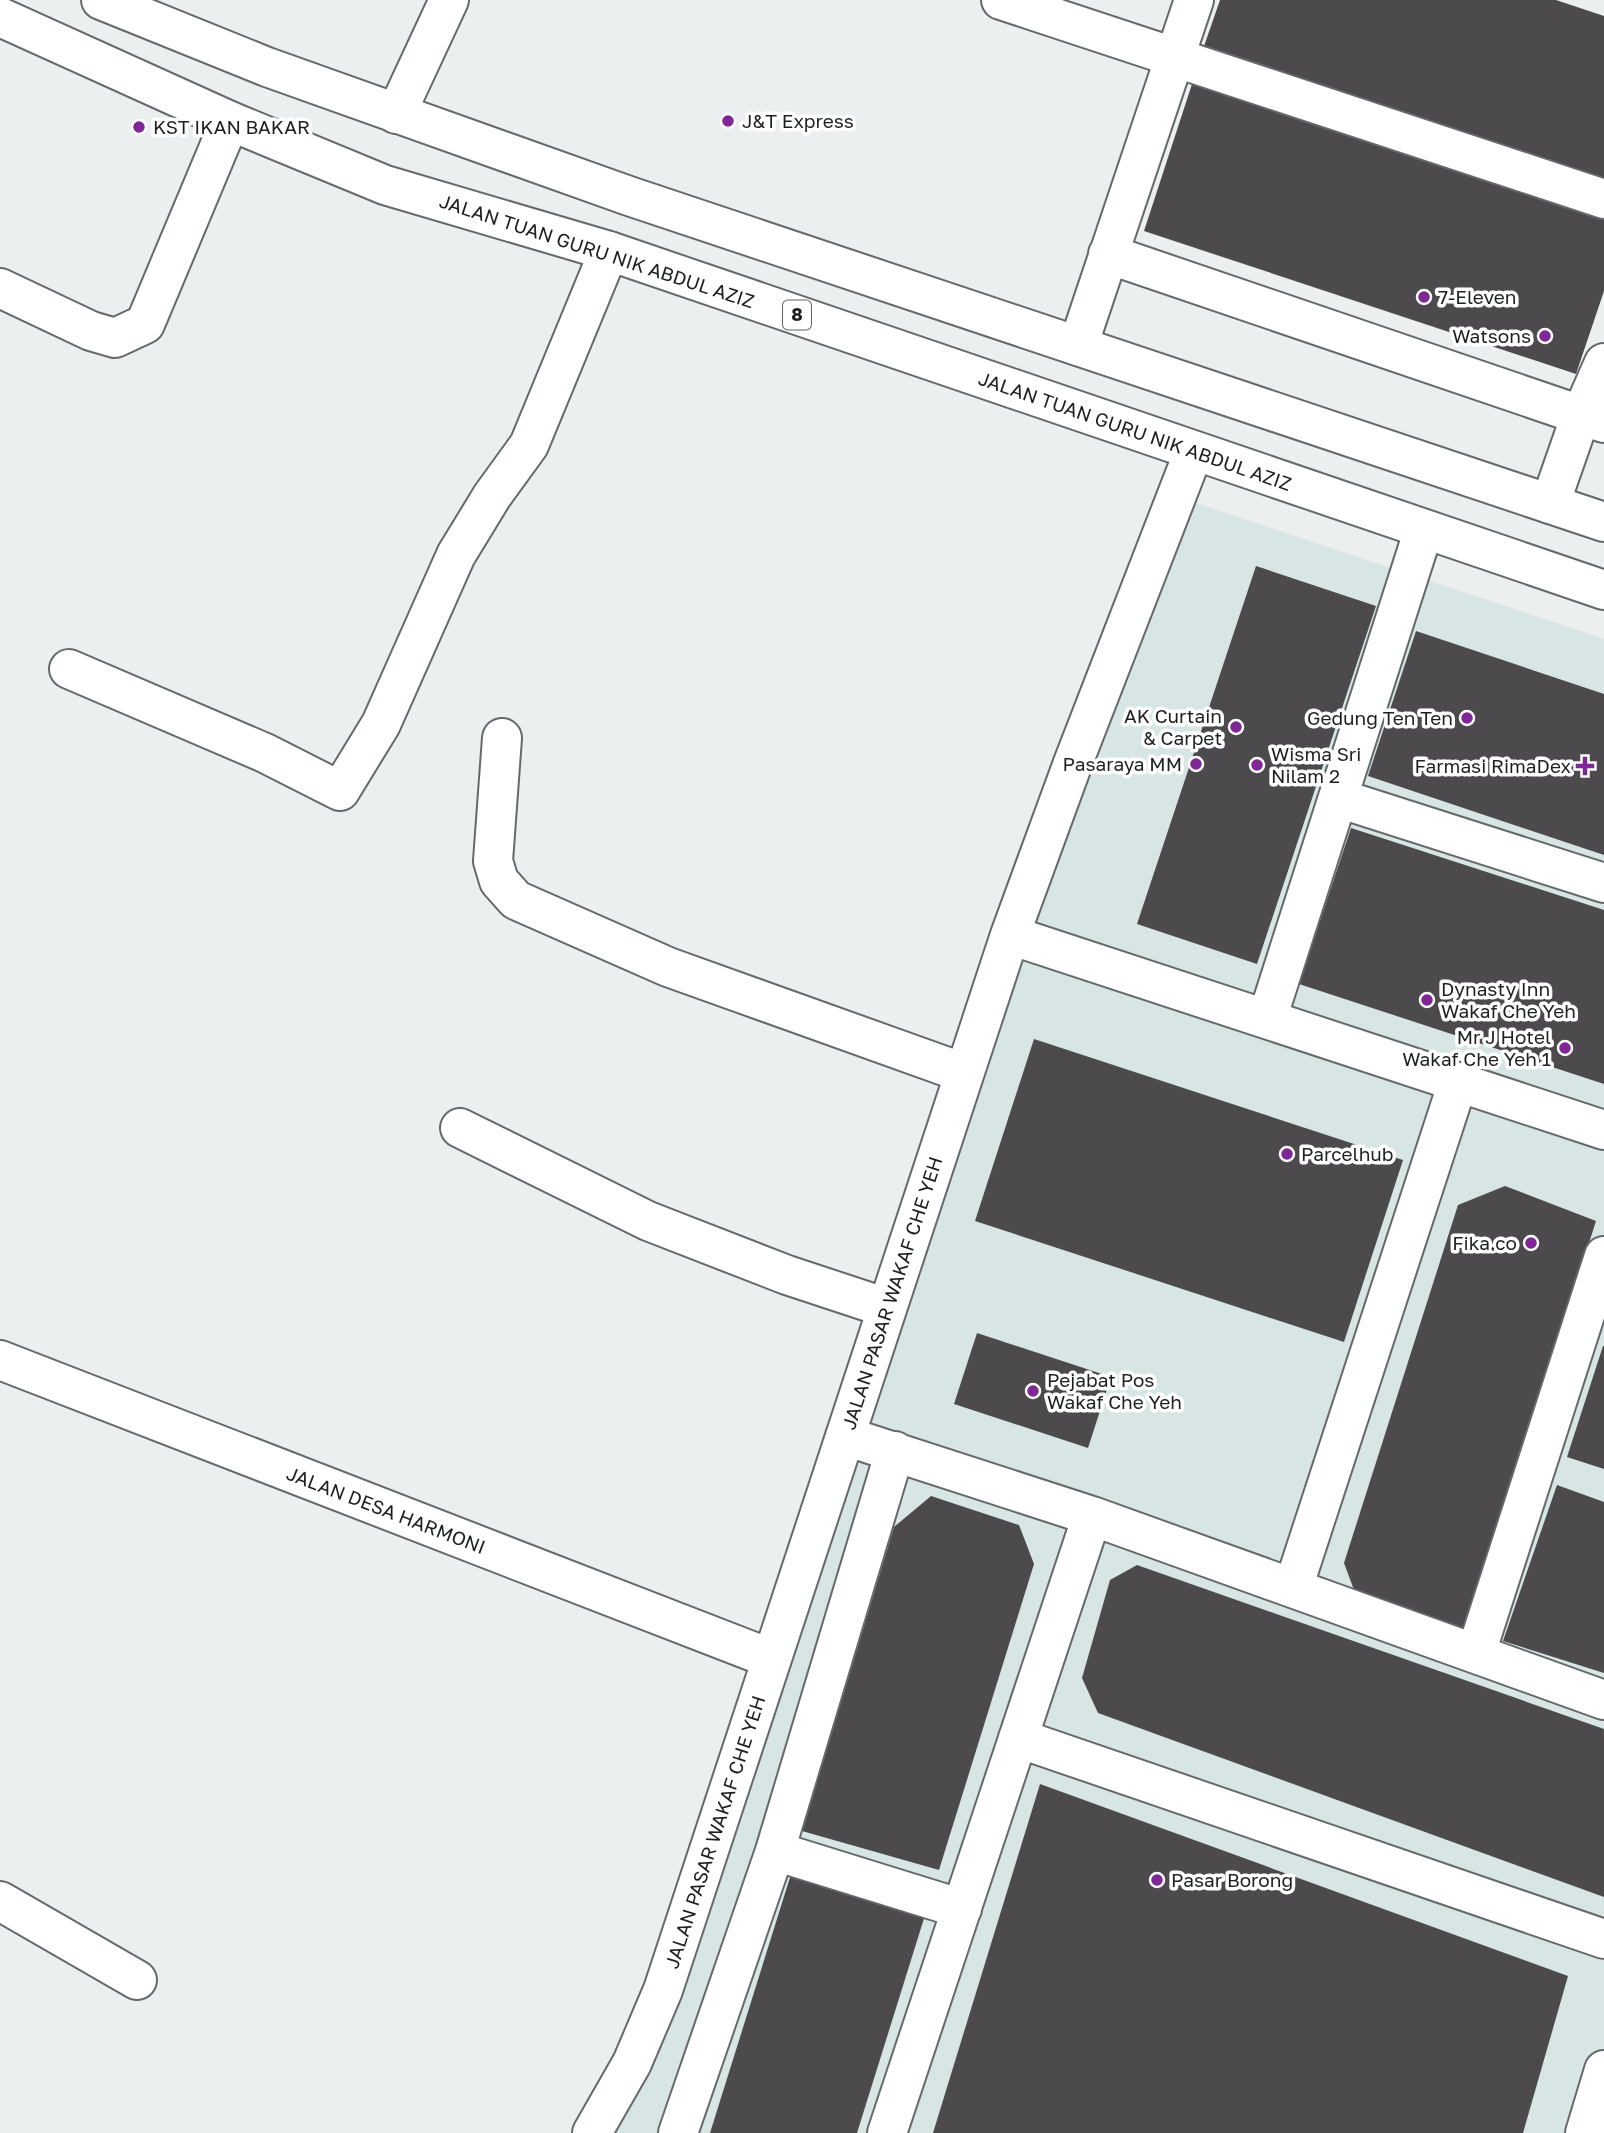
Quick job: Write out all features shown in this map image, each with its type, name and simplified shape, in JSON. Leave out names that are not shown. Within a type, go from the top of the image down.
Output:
[{"type":"street","points":[[101,0],[267,67],[629,196],[1604,522]]},
{"type":"street","points":[[396,114],[449,0]]},
{"type":"street","points":[[1001,0],[1604,199]]},
{"type":"street","points":[[1078,345],[1194,0]]},
{"type":"street","name":"JALAN TUAN GURU NIK ABDUL AZIZ","points":[[0,17],[230,121],[385,185],[609,251],[1604,590]]},
{"type":"street","points":[[0,288],[91,331],[115,338],[145,324],[230,121]]},
{"type":"street","points":[[69,669],[265,753],[340,791],[381,724],[456,555],[492,496],[529,445],[609,251]]},
{"type":"street","points":[[1108,254],[1592,419]]},
{"type":"street","points":[[1550,504],[1592,419],[1604,363]]},
{"type":"street","name":"JALAN PASAR WAKAF CHE YEH","points":[[592,2133],[632,2063],[663,1990],[1010,934],[1194,451]]},
{"type":"street","points":[[1267,1019],[1424,529]]},
{"type":"street","points":[[502,738],[493,861],[499,881],[516,900],[668,967],[964,1073]]},
{"type":"street","points":[[1338,798],[1604,883]]},
{"type":"street","points":[[1010,934],[1604,1130]]},
{"type":"street","points":[[1293,1588],[1458,1082]]},
{"type":"street","points":[[460,1128],[648,1221],[787,1275],[887,1308]]},
{"type":"street","points":[[1476,1653],[1604,1256]]},
{"type":"street","name":"JALAN DESA HARMONI","points":[[0,1360],[772,1659]]},
{"type":"street","points":[[845,1436],[1092,1516],[1604,1700]]},
{"type":"street","points":[[678,2133],[775,1851],[895,1451]]},
{"type":"street","points":[[887,2133],[1092,1516]]},
{"type":"street","points":[[1018,1738],[1604,1939]]},
{"type":"street","points":[[775,1851],[962,1909]]},
{"type":"street","points":[[0,1901],[137,1980]]},
{"type":"street","points":[[1585,2133],[1604,2070]]},
{"type":"shaded area","points":[[1174,496],[1604,639],[1604,2133],[592,2133],[632,2063]]},
{"type":"building","points":[[1220,0],[1556,0],[1604,16],[1604,182],[1203,49]]},
{"type":"building","points":[[1193,81],[1604,218],[1604,291],[1576,374],[1144,231]]},
{"type":"building","name":"Wisma Sri Nilam 2","points":[[1256,566],[1376,606],[1257,964],[1137,924]]},
{"type":"building","points":[[1416,631],[1604,694],[1604,855],[1368,776]]},
{"type":"building","points":[[1351,828],[1604,910],[1604,1084],[1299,984]]},
{"type":"building","points":[[1034,1039],[1403,1160],[1344,1342],[975,1221]]},
{"type":"building","points":[[1505,1186],[1596,1221],[1464,1634],[1357,1598],[1344,1563],[1458,1205]]},
{"type":"building","name":"Pejabat Pos Wakaf Che Yeh","points":[[977,1333],[1111,1377],[1088,1448],[954,1404]]},
{"type":"building","points":[[1604,1346],[1604,1469],[1567,1457]]},
{"type":"building","points":[[1557,1485],[1604,1502],[1604,1673],[1503,1641]]},
{"type":"building","points":[[931,1496],[1019,1525],[1034,1564],[939,1870],[802,1831],[894,1527]]},
{"type":"building","points":[[1137,1565],[1604,1729],[1604,1897],[1098,1713],[1082,1678],[1110,1580]]},
{"type":"building","name":"Pasar Borong","points":[[1040,1784],[1568,1976],[1523,2133],[933,2133]]},
{"type":"building","points":[[792,1871],[926,1912],[857,2133],[710,2133]]},
{"type":"place","name":"J&T Express","points":[[728,121]]},
{"type":"place","name":"KST IKAN BAKAR","points":[[139,127]]},
{"type":"place","name":"7-Eleven","points":[[1424,297]]},
{"type":"place","name":"Watsons","points":[[1545,336]]},
{"type":"place","name":"Gedung Ten Ten","points":[[1467,718]]},
{"type":"place","name":"AK Curtain & Carpet","points":[[1236,727]]},
{"type":"place","name":"Pasaraya MM","points":[[1196,764]]},
{"type":"place","name":"Wisma Sri Nilam 2","points":[[1257,765]]},
{"type":"place","name":"Farmasi RimaDex","points":[[1585,766]]},
{"type":"place","name":"Dynasty Inn Wakaf Che Yeh","points":[[1427,1000]]},
{"type":"place","name":"Mr J Hotel Wakaf Che Yeh 1","points":[[1565,1048]]},
{"type":"place","name":"Parcelhub","points":[[1287,1154]]},
{"type":"place","name":"Fika.co","points":[[1531,1243]]},
{"type":"place","name":"Pejabat Pos Wakaf Che Yeh","points":[[1033,1391]]},
{"type":"place","name":"Pasar Borong","points":[[1157,1880]]}]
